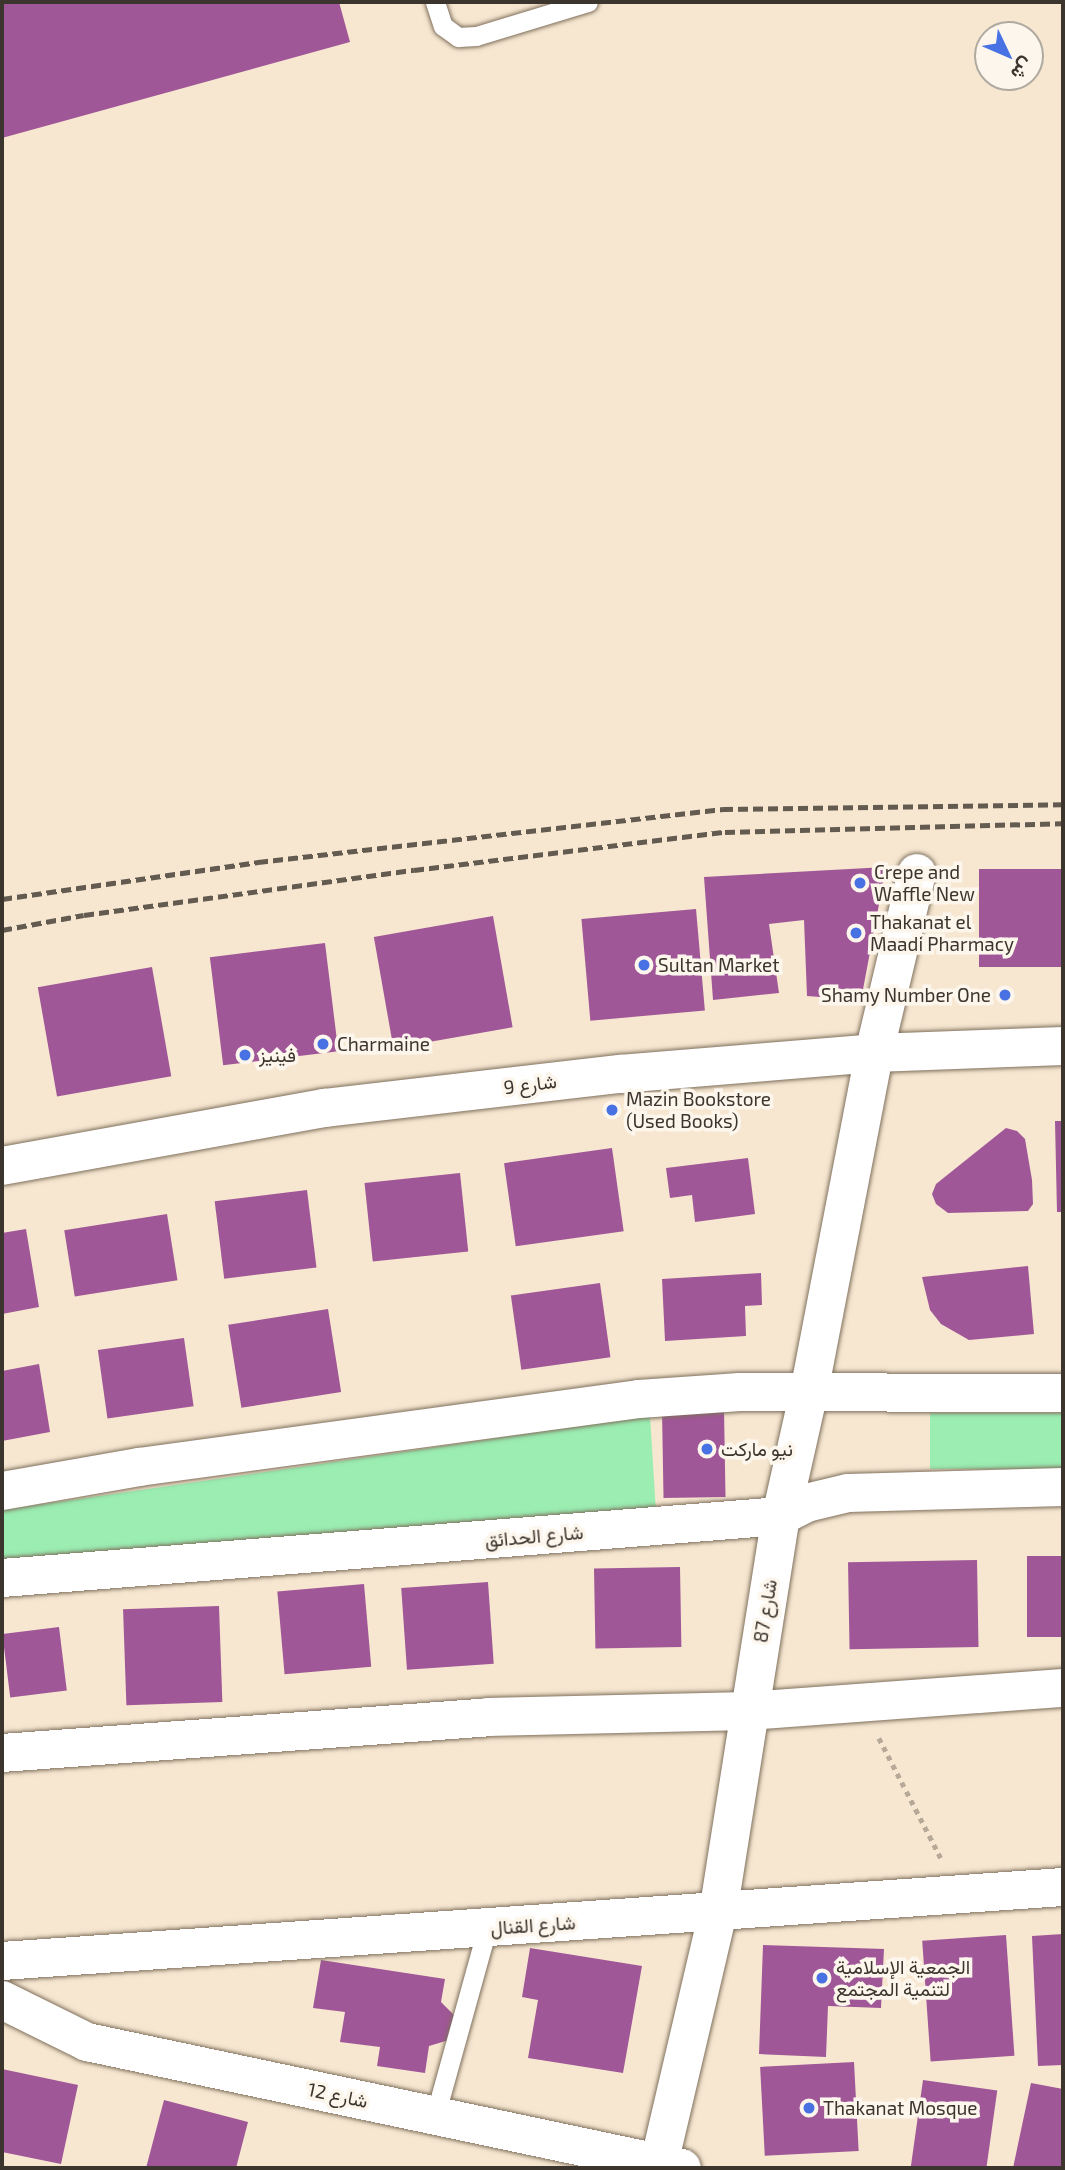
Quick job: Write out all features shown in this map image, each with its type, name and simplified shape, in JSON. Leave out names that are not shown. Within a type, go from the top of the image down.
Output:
[{"type":"street","name":"شارع 87","points":[[666,2166],[718,1913],[781,1516],[809,1392],[874,1053],[917,873]]},
{"type":"street","name":"شارع 9","points":[[2,1166],[325,1108],[620,1074],[874,1053],[1063,1046]]},
{"type":"street","points":[[2,1491],[139,1467],[639,1399],[740,1392],[1063,1393]]},
{"type":"street","name":"شارع الحدائق","points":[[2,1578],[781,1516],[806,1503],[848,1493],[1063,1487]]},
{"type":"street","points":[[2,1753],[487,1717],[748,1711],[860,1700],[1063,1688]]},
{"type":"street","name":"شارع القنال","points":[[2,1961],[1063,1887]]},
{"type":"street","name":"شارع 12","points":[[2,2000],[88,2042],[666,2166]]},
{"type":"lane","points":[[435,2],[443,26],[458,37],[476,36],[588,2]]},
{"type":"lane","points":[[435,2116],[488,1928]]},
{"type":"path","points":[[860,1700],[960,1893]]},
{"type":"green space","points":[[930,1413],[1063,1413],[1063,1469],[930,1469]]},
{"type":"green space","points":[[650,1416],[656,1512],[2,1561],[2,1510]]},
{"type":"building","points":[[2,2],[339,2],[350,42],[2,138]]},
{"type":"building","points":[[886,867],[861,1000],[807,996],[804,920],[769,924],[779,993],[713,1000],[704,877]]},
{"type":"building","points":[[979,869],[1063,869],[1063,967],[979,967]]},
{"type":"building","name":"Sultan Market","points":[[696,909],[705,1011],[590,1021],[581,919]]},
{"type":"building","points":[[493,916],[513,1027],[393,1048],[374,937]]},
{"type":"building","points":[[325,943],[338,1051],[223,1065],[210,957]]},
{"type":"building","points":[[152,967],[171,1076],[57,1096],[38,987]]},
{"type":"building","points":[[1055,1121],[1063,1121],[1063,1212],[1057,1212]]},
{"type":"building","points":[[1006,1128],[1017,1131],[1025,1139],[1033,1204],[1028,1211],[948,1213],[936,1204],[932,1194],[936,1184]]},
{"type":"building","points":[[612,1148],[624,1231],[516,1246],[504,1163]]},
{"type":"building","points":[[748,1158],[755,1214],[695,1222],[692,1195],[670,1198],[666,1168]]},
{"type":"building","points":[[460,1173],[468,1252],[373,1262],[365,1183]]},
{"type":"building","points":[[307,1190],[317,1267],[224,1279],[215,1201]]},
{"type":"building","points":[[167,1214],[177,1280],[75,1296],[64,1230]]},
{"type":"building","points":[[26,1229],[39,1307],[2,1314],[2,1233]]},
{"type":"building","points":[[1028,1266],[1034,1334],[969,1340],[941,1324],[930,1310],[922,1277]]},
{"type":"building","points":[[761,1273],[762,1305],[745,1306],[746,1336],[665,1341],[662,1279]]},
{"type":"building","points":[[600,1283],[610,1357],[521,1370],[511,1296]]},
{"type":"building","points":[[328,1309],[341,1392],[241,1408],[228,1325]]},
{"type":"building","points":[[184,1338],[194,1406],[107,1418],[98,1350]]},
{"type":"building","points":[[39,1364],[50,1432],[2,1441],[2,1371]]},
{"type":"building","points":[[724,1410],[726,1497],[664,1498],[662,1411]]},
{"type":"building","points":[[1027,1556],[1063,1556],[1063,1637],[1027,1637]]},
{"type":"building","points":[[977,1560],[979,1647],[850,1649],[848,1562]]},
{"type":"building","points":[[680,1567],[681,1647],[595,1648],[594,1569]]},
{"type":"building","points":[[488,1582],[494,1664],[407,1670],[401,1588]]},
{"type":"building","points":[[364,1584],[371,1667],[285,1674],[277,1592]]},
{"type":"building","points":[[219,1606],[222,1702],[126,1705],[123,1609]]},
{"type":"building","points":[[59,1627],[67,1691],[10,1697],[2,1634]]},
{"type":"building","points":[[1063,1934],[1063,2065],[1038,2066],[1032,1936]]},
{"type":"building","points":[[1006,1935],[1014,2056],[931,2062],[922,1941]]},
{"type":"building","name":"الجمعية الإسلامية لتنمية المجتمع","points":[[763,1945],[884,1949],[881,2008],[828,2006],[826,2057],[759,2054]]},
{"type":"building","points":[[530,1948],[642,1966],[623,2073],[528,2058],[538,2000],[522,1997]]},
{"type":"building","points":[[321,1960],[445,1979],[441,2002],[456,2017],[449,2040],[429,2046],[425,2073],[377,2066],[380,2047],[340,2042],[345,2012],[313,2008]]},
{"type":"building","name":"Thakanat Mosque","points":[[854,2062],[859,2151],[765,2156],[760,2067]]},
{"type":"building","points":[[2,2069],[78,2085],[61,2164],[2,2152]]},
{"type":"building","points":[[923,2080],[997,2090],[986,2168],[911,2168]]},
{"type":"building","points":[[1031,2083],[1063,2089],[1063,2168],[1013,2168]]},
{"type":"building","points":[[164,2100],[248,2122],[236,2168],[146,2168]]},
{"type":"railway","points":[[2,899],[258,862],[723,809],[1063,804]]},
{"type":"railway","points":[[2,930],[84,915],[414,870],[725,832],[1063,823]]},
{"type":"place","name":"Crepe and Waffle New","points":[[860,883]]},
{"type":"place","name":"Thakanat el Maadi Pharmacy","points":[[856,933]]},
{"type":"place","name":"Sultan Market","points":[[644,965]]},
{"type":"place","name":"Shamy Number One","points":[[1005,995]]},
{"type":"place","name":"Charmaine","points":[[323,1044]]},
{"type":"place","name":"فينيز","points":[[245,1055]]},
{"type":"place","name":"Mazin Bookstore (Used Books)","points":[[612,1110]]},
{"type":"place","name":"نيو ماركت","points":[[707,1449]]},
{"type":"place","name":"الجمعية الإسلامية لتنمية المجتمع","points":[[822,1978]]},
{"type":"place","name":"Thakanat Mosque","points":[[809,2108]]}]
